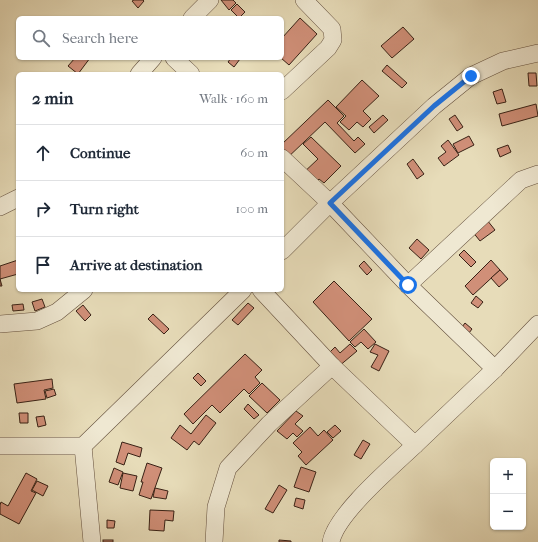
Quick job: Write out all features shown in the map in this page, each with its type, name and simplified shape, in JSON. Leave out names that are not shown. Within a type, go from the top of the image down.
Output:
[{"type":"street","points":[[194,16],[210,0]]},
{"type":"street","points":[[284,89],[328,48],[332,40],[332,29],[304,0]]},
{"type":"street","points":[[284,249],[330,203],[434,106],[471,76],[503,61],[538,53]]},
{"type":"street","points":[[141,72],[151,60]]},
{"type":"street","points":[[176,60],[189,72]]},
{"type":"street","points":[[284,160],[330,203],[408,285],[495,369]]},
{"type":"street","points":[[408,285],[521,180],[538,174]]},
{"type":"street","points":[[0,207],[16,199]]},
{"type":"street","points":[[0,324],[37,321],[57,312],[82,292]]},
{"type":"street","points":[[0,446],[83,446],[241,292]]},
{"type":"street","points":[[263,292],[332,366],[415,445]]},
{"type":"street","points":[[331,542],[332,534],[355,503],[495,369],[538,324]]},
{"type":"street","points":[[214,542],[216,507],[228,468],[269,424],[332,366]]},
{"type":"street","points":[[83,446],[92,542]]},
{"type":"building","points":[[221,0],[233,0],[236,3],[229,10]]},
{"type":"building","points":[[132,1],[144,1],[138,8]]},
{"type":"building","points":[[237,4],[245,12],[241,16],[237,16],[231,10]]},
{"type":"building","points":[[300,18],[317,34],[289,65],[283,60],[284,36]]},
{"type":"building","points":[[403,27],[414,39],[392,58],[381,46]]},
{"type":"building","points":[[73,60],[88,60],[80,72],[76,72],[68,66]]},
{"type":"building","points":[[230,60],[239,60],[234,67],[228,62]]},
{"type":"building","points":[[387,65],[407,83],[402,88],[382,71]]},
{"type":"building","points":[[528,73],[536,73],[537,86],[529,86]]},
{"type":"building","points":[[362,80],[379,96],[363,111],[371,119],[363,127],[357,122],[349,130],[340,122],[346,116],[336,107]]},
{"type":"building","points":[[502,89],[506,102],[497,104],[493,92]]},
{"type":"building","points":[[328,100],[344,116],[337,123],[354,141],[358,137],[365,144],[355,153],[325,122],[284,161],[284,142]]},
{"type":"building","points":[[536,104],[538,116],[502,126],[499,114]]},
{"type":"building","points":[[383,115],[388,120],[374,133],[369,127]]},
{"type":"building","points":[[455,115],[463,127],[457,131],[449,119]]},
{"type":"building","points":[[469,136],[474,145],[458,153],[453,144]]},
{"type":"building","points":[[311,137],[341,166],[324,183],[319,179],[312,186],[301,175],[318,159],[303,144]]},
{"type":"building","points":[[448,140],[459,155],[444,166],[438,158],[446,152],[441,146]]},
{"type":"building","points":[[508,145],[511,152],[500,157],[497,149]]},
{"type":"building","points":[[413,159],[424,174],[417,179],[407,164]]},
{"type":"building","points":[[487,220],[495,230],[480,241],[472,231]]},
{"type":"building","points":[[417,239],[429,250],[421,259],[409,248]]},
{"type":"building","points":[[464,250],[476,262],[471,267],[459,255]]},
{"type":"building","points":[[491,260],[500,270],[473,295],[465,286]]},
{"type":"building","points":[[16,261],[16,275],[0,279],[0,266]]},
{"type":"building","points":[[364,261],[372,270],[367,275],[359,266]]},
{"type":"building","points":[[500,270],[508,279],[499,287],[491,278]]},
{"type":"building","points":[[334,281],[372,319],[349,341],[313,302]]},
{"type":"building","points":[[476,296],[483,302],[478,308],[471,303]]},
{"type":"building","points":[[42,299],[45,307],[35,311],[32,302]]},
{"type":"building","points":[[248,303],[254,308],[238,325],[232,320]]},
{"type":"building","points":[[23,304],[24,310],[13,311],[12,305]]},
{"type":"building","points":[[83,305],[91,315],[85,321],[76,311]]},
{"type":"building","points":[[153,314],[169,329],[164,334],[148,319]]},
{"type":"building","points":[[465,323],[472,329],[466,337],[459,331]]},
{"type":"building","points":[[364,329],[376,342],[368,349],[361,342],[355,347],[350,342]]},
{"type":"building","points":[[350,344],[357,351],[338,367],[327,355],[335,347],[340,353]]},
{"type":"building","points":[[375,344],[389,351],[379,371],[371,367],[378,355],[370,352]]},
{"type":"building","points":[[245,354],[262,370],[255,377],[260,383],[249,394],[244,389],[220,413],[212,405],[193,424],[184,414]]},
{"type":"building","points":[[198,373],[206,381],[201,386],[193,378]]},
{"type":"building","points":[[52,379],[53,388],[44,390],[46,399],[17,403],[14,384]]},
{"type":"building","points":[[262,383],[280,400],[267,413],[249,396]]},
{"type":"building","points":[[54,389],[56,395],[47,398],[45,391]]},
{"type":"building","points":[[248,404],[259,415],[254,419],[244,409]]},
{"type":"building","points":[[296,411],[303,416],[295,424],[303,431],[297,437],[293,433],[287,439],[277,431]]},
{"type":"building","points":[[19,413],[28,413],[28,423],[20,423]]},
{"type":"building","points":[[206,415],[216,423],[199,445],[194,441],[187,450],[171,438],[180,425],[191,434]]},
{"type":"building","points":[[44,416],[46,425],[38,427],[36,417]]},
{"type":"building","points":[[335,425],[341,431],[333,438],[327,432]]},
{"type":"building","points":[[310,427],[318,436],[324,430],[333,440],[306,465],[298,456],[302,452],[293,443]]},
{"type":"building","points":[[363,440],[370,444],[361,459],[354,455]]},
{"type":"building","points":[[122,442],[142,448],[140,457],[128,453],[124,465],[116,462]]},
{"type":"building","points":[[147,463],[162,468],[151,499],[139,495],[143,482],[141,482]]},
{"type":"building","points":[[301,467],[316,472],[309,492],[294,487]]},
{"type":"building","points":[[114,468],[123,472],[118,485],[109,482]]},
{"type":"building","points":[[26,473],[37,479],[31,491],[36,493],[19,524],[0,514],[0,505],[1,502],[8,506]]},
{"type":"building","points":[[123,473],[137,476],[133,491],[120,488]]},
{"type":"building","points":[[37,481],[48,486],[43,496],[32,490]]},
{"type":"building","points":[[279,485],[287,490],[273,513],[265,509]]},
{"type":"building","points":[[155,488],[168,491],[166,499],[153,497]]},
{"type":"building","points":[[296,498],[305,500],[303,509],[294,506]]},
{"type":"building","points":[[150,510],[174,511],[173,521],[165,520],[164,531],[149,530]]},
{"type":"building","points":[[107,520],[115,521],[114,528],[107,528]]},
{"type":"building","points":[[103,540],[113,540],[113,542],[103,542]]},
{"type":"building","points":[[279,540],[291,541],[291,542],[279,542]]},
{"type":"route","points":[[408,285],[330,203],[434,106],[471,76]]}]
